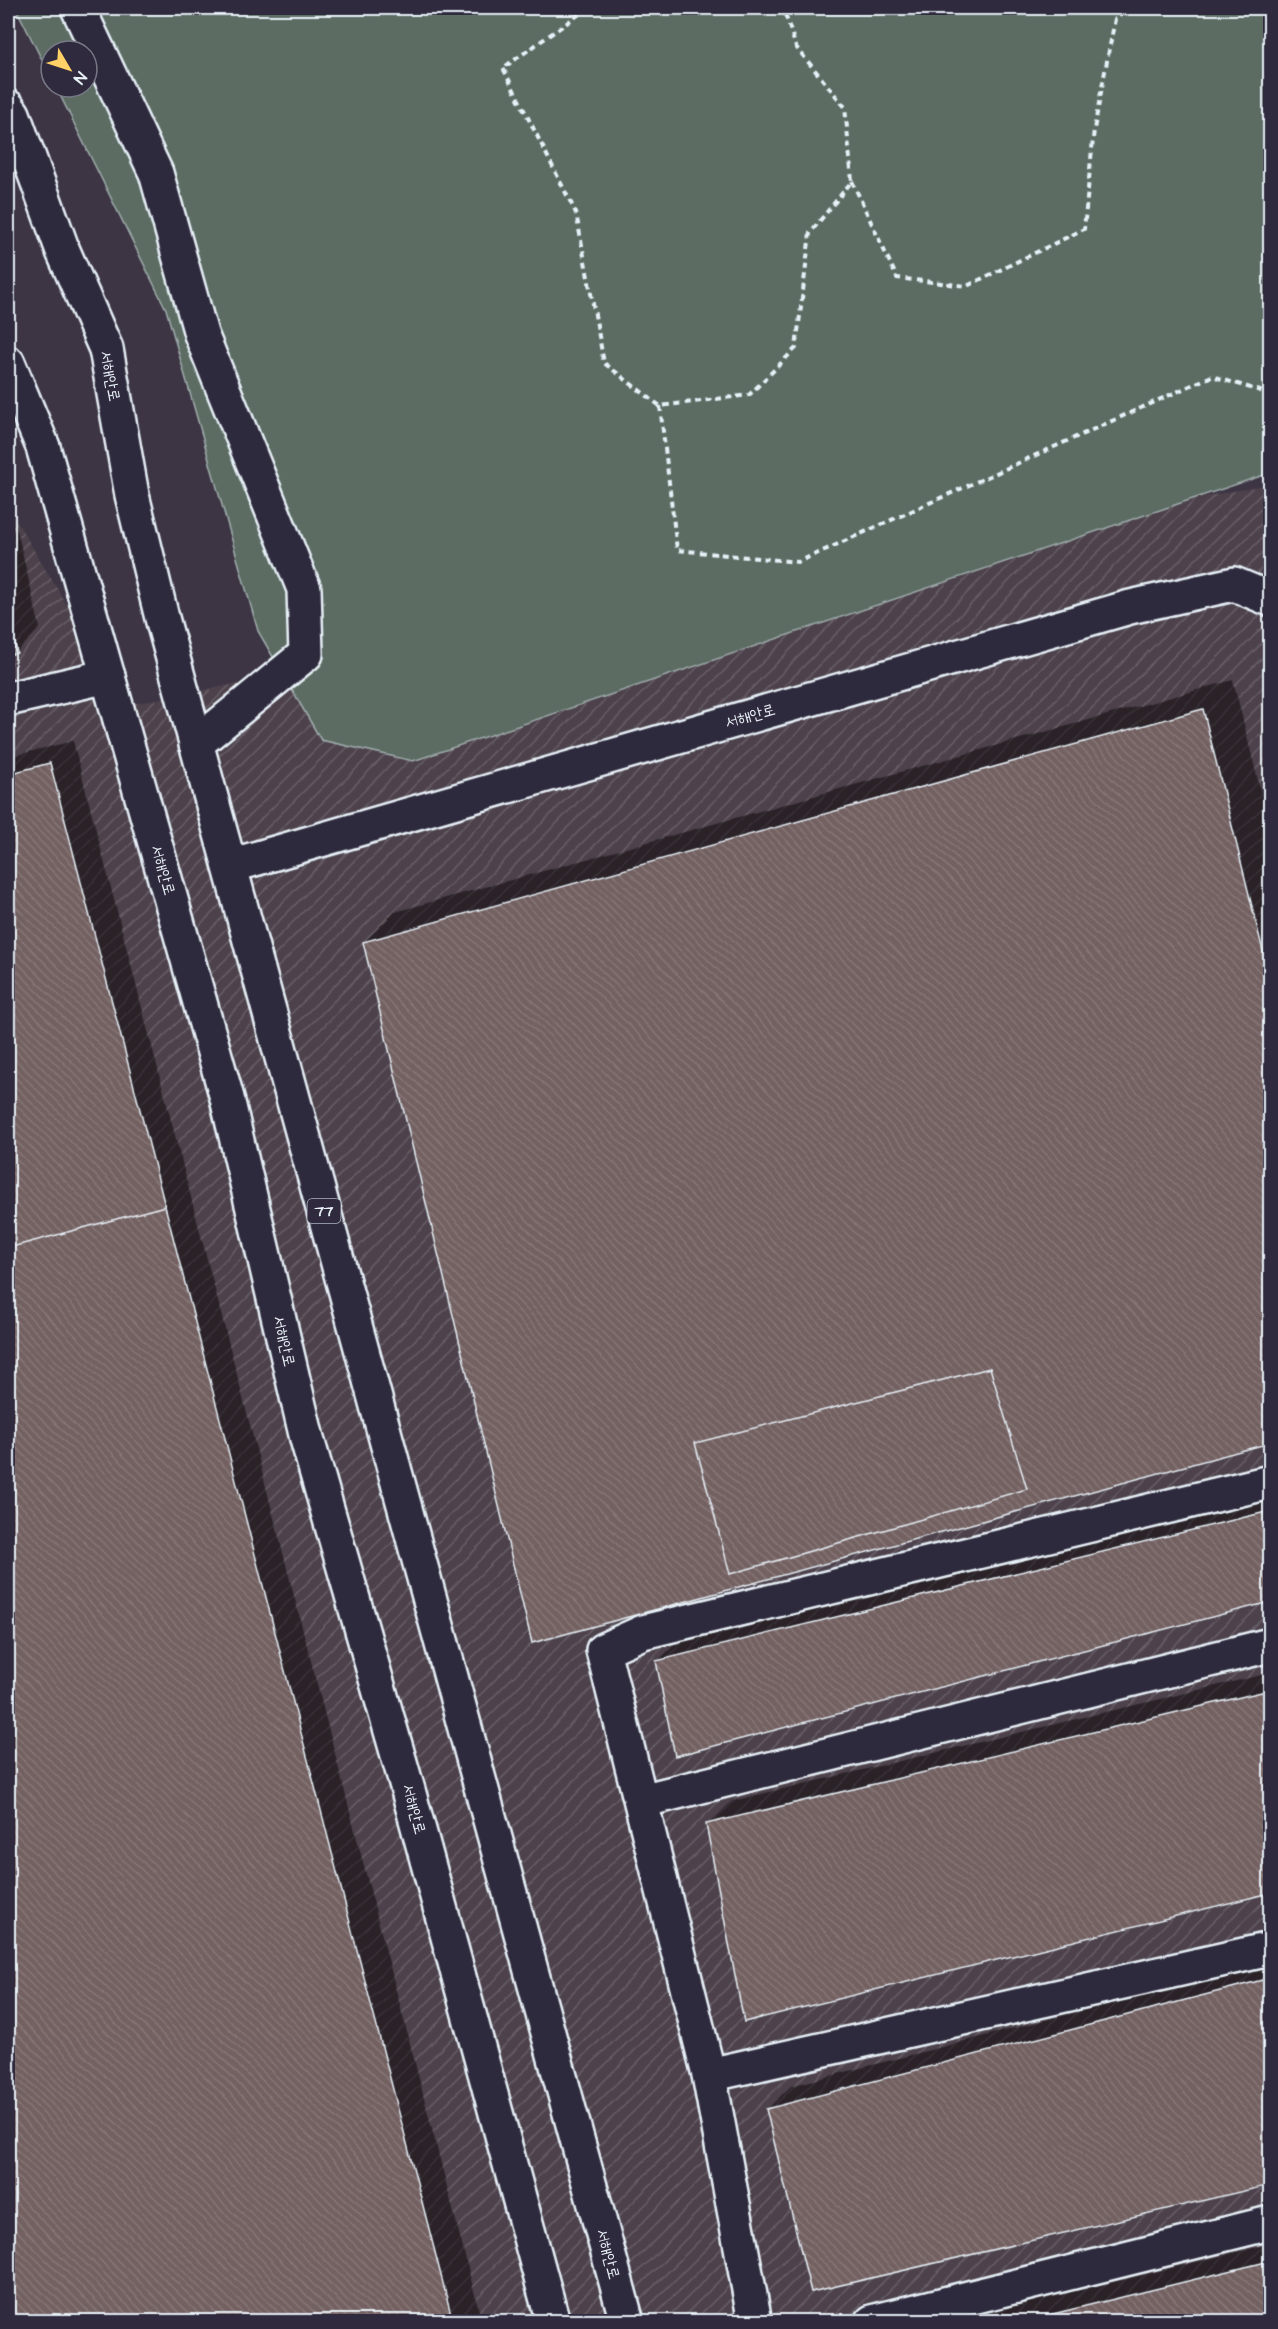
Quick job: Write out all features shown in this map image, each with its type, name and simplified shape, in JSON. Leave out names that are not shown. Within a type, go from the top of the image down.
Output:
[{"type":"main road","points":[[78,8],[156,173],[201,334],[304,588],[306,654],[196,744]]},
{"type":"main road","name":"서해안로","points":[[8,106],[63,251],[106,349],[132,495],[196,744],[627,2322]]},
{"type":"main road","name":"서해안로","points":[[8,363],[43,447],[227,1098],[307,1439],[408,1790],[553,2322]]},
{"type":"main road","name":"서해안로","points":[[230,866],[1130,607],[1234,584],[1270,599]]},
{"type":"main road","points":[[8,699],[108,676]]},
{"type":"main road","points":[[755,2322],[709,2075],[603,1650],[643,1632],[1270,1482]]},
{"type":"main road","points":[[641,1801],[1270,1645]]},
{"type":"main road","points":[[709,2075],[1270,1949]]},
{"type":"main road","points":[[872,2322],[1270,2223]]},
{"type":"path","points":[[588,8],[503,68],[576,213],[604,363],[660,406],[749,395],[796,348],[810,233],[852,181]]},
{"type":"path","points":[[783,8],[796,47],[845,107],[852,181],[897,278],[967,286],[1084,229],[1094,129],[1115,19],[1130,8]]},
{"type":"path","points":[[660,406],[677,550],[798,562],[1212,376],[1270,394]]},
{"type":"shaded area","points":[[1270,484],[1270,2321],[8,2321],[8,507],[127,705]]},
{"type":"green space","points":[[16,8],[1270,8],[1270,473],[413,761],[321,740],[258,631],[166,309],[62,99],[99,99],[99,39],[39,39],[39,54]]},
{"type":"building","points":[[8,611],[17,653],[8,655]]},
{"type":"building","points":[[1203,709],[1270,979],[1270,1443],[532,1643],[363,942]]},
{"type":"building","points":[[50,763],[165,1206],[8,1248],[8,774]]},
{"type":"building","points":[[165,1206],[453,2322],[8,2322],[8,1248]]},
{"type":"building","points":[[990,1368],[1027,1489],[730,1574],[695,1443]]},
{"type":"building","points":[[1270,1511],[1270,1602],[675,1756],[656,1661]]},
{"type":"building","points":[[1270,1690],[1270,1893],[744,2022],[706,1824]]},
{"type":"building","points":[[1270,1978],[1270,2185],[811,2292],[766,2109]]},
{"type":"building","points":[[1270,2261],[1270,2322],[1020,2322]]}]
